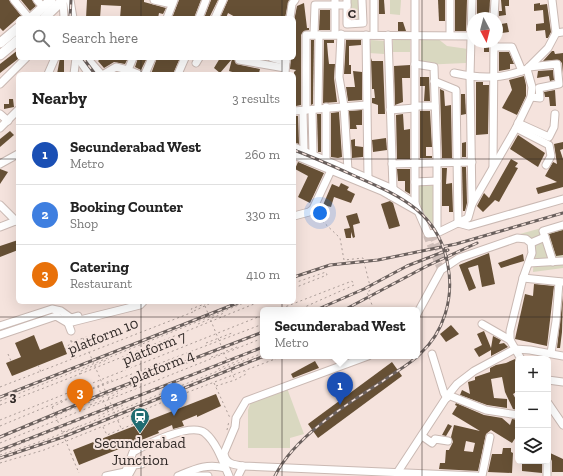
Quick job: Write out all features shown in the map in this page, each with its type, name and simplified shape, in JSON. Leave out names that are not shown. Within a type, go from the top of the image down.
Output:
[{"type":"main road","points":[[33,16],[44,8],[51,0]]},
{"type":"main road","points":[[46,16],[63,0]]},
{"type":"main road","points":[[0,43],[16,30]]},
{"type":"main road","points":[[0,55],[16,42]]},
{"type":"street","points":[[14,0],[28,16]]},
{"type":"street","points":[[37,0],[44,8]]},
{"type":"street","points":[[63,0],[64,16]]},
{"type":"street","points":[[70,0],[73,16]]},
{"type":"street","points":[[154,0],[173,2],[168,16]]},
{"type":"street","points":[[200,16],[206,0]]},
{"type":"street","points":[[217,16],[223,0]]},
{"type":"street","points":[[290,16],[292,4],[295,0]]},
{"type":"street","points":[[415,0],[415,204],[428,234],[437,233],[468,218],[472,204],[517,125],[531,97],[532,87],[526,69],[512,47],[503,46]]},
{"type":"street","points":[[450,0],[450,35]]},
{"type":"street","points":[[472,0],[472,12]]},
{"type":"street","points":[[494,12],[495,0]]},
{"type":"street","points":[[552,0],[558,34],[556,47]]},
{"type":"street","points":[[336,3],[339,77],[344,106],[348,173]]},
{"type":"street","points":[[304,151],[310,110],[317,34],[315,5],[347,3],[347,24],[362,23],[362,3],[374,3],[370,35],[366,105],[368,178]]},
{"type":"street","points":[[526,69],[548,48],[558,34]]},
{"type":"street","points":[[313,154],[306,35],[467,36]]},
{"type":"street","points":[[388,35],[392,193]]},
{"type":"street","points":[[471,48],[470,76],[472,204]]},
{"type":"street","points":[[493,168],[495,48]]},
{"type":"street","points":[[0,84],[24,60]]},
{"type":"street","points":[[49,72],[53,60]]},
{"type":"street","points":[[74,72],[77,60]]},
{"type":"street","points":[[78,60],[88,72]]},
{"type":"street","points":[[89,60],[99,72]]},
{"type":"street","points":[[128,70],[131,60]]},
{"type":"street","points":[[146,72],[151,60]]},
{"type":"street","points":[[179,72],[184,60]]},
{"type":"street","points":[[239,60],[264,66],[286,66]]},
{"type":"street","points":[[276,60],[286,66]]},
{"type":"street","points":[[415,64],[433,65],[437,162],[437,233]]},
{"type":"street","points":[[454,73],[470,76],[510,76],[526,69],[557,64],[559,84],[539,88],[540,98],[531,97]]},
{"type":"street","points":[[264,66],[264,72]]},
{"type":"street","points":[[107,72],[116,67],[133,72]]},
{"type":"street","points":[[434,81],[456,90],[458,223]]},
{"type":"street","points":[[296,111],[326,107],[366,105]]},
{"type":"street","points":[[390,110],[435,106]]},
{"type":"street","points":[[326,107],[326,160]]},
{"type":"street","points":[[0,128],[8,122],[16,112]]},
{"type":"street","points":[[0,114],[8,122]]},
{"type":"street","points":[[517,125],[549,137],[554,127],[555,114]]},
{"type":"street","points":[[517,125],[549,145],[550,156],[546,165]]},
{"type":"street","points":[[296,148],[326,160],[332,166]]},
{"type":"street","points":[[0,164],[16,155]]},
{"type":"street","points":[[296,156],[332,166],[415,204]]},
{"type":"street","points":[[392,164],[472,162]]},
{"type":"street","points":[[296,215],[309,212],[313,209],[332,166]]},
{"type":"street","points":[[348,173],[368,178],[419,212]]},
{"type":"street","points":[[415,182],[437,181]]},
{"type":"street","points":[[458,223],[469,226],[563,199]]},
{"type":"street","points":[[0,205],[16,219]]},
{"type":"street","points":[[0,227],[16,220]]},
{"type":"street","points":[[553,262],[542,231],[563,225]]},
{"type":"street","points":[[531,243],[545,237]]},
{"type":"street","points":[[420,308],[441,270],[459,258],[517,238],[526,239],[531,243],[532,253],[523,278],[510,331],[510,340],[519,356]]},
{"type":"street","points":[[529,263],[563,261]]},
{"type":"street","points":[[523,278],[561,282],[550,353]]},
{"type":"street","points":[[0,326],[52,309],[61,310],[71,318],[125,304]]},
{"type":"street","points":[[68,323],[141,304]]},
{"type":"street","points":[[0,335],[56,316],[68,323],[71,331]]},
{"type":"street","points":[[482,324],[510,340]]},
{"type":"street","points":[[388,476],[397,473],[447,396],[457,384],[474,371],[515,349],[563,356]]},
{"type":"street","points":[[432,354],[444,393],[447,396],[486,410],[515,415]]},
{"type":"street","points":[[360,359],[246,402],[236,418],[235,428],[224,453],[227,462],[234,465],[299,472],[397,473],[437,476],[477,476]]},
{"type":"street","points":[[551,380],[563,382]]},
{"type":"street","points":[[551,407],[563,425]]},
{"type":"street","points":[[126,475],[133,452],[190,429],[201,431],[229,476]]},
{"type":"street","points":[[422,436],[431,446],[435,440],[448,441]]},
{"type":"street","points":[[482,476],[490,437]]},
{"type":"street","points":[[106,476],[126,475],[133,466],[142,464]]},
{"type":"street","points":[[546,464],[547,476]]},
{"type":"street","points":[[178,476],[204,466],[214,465],[225,468]]},
{"type":"street","points":[[238,476],[243,466]]},
{"type":"street","points":[[186,476],[208,476]]},
{"type":"path","points":[[309,212],[322,218],[340,238],[344,260],[363,258],[371,290],[367,292],[373,307]]},
{"type":"path","points":[[296,282],[326,272],[327,275],[296,287]]},
{"type":"path","points":[[296,303],[352,281],[354,285],[305,307]]},
{"type":"path","name":"platform 10","points":[[0,387],[193,312],[191,309],[205,304]]},
{"type":"path","points":[[193,312],[209,304]]},
{"type":"path","points":[[80,373],[95,365],[197,321],[241,304]]},
{"type":"path","points":[[0,401],[254,304]]},
{"type":"path","points":[[205,306],[235,380]]},
{"type":"path","points":[[223,311],[224,316]]},
{"type":"path","points":[[198,324],[224,314]]},
{"type":"path","name":"platform 7","points":[[0,420],[260,316]]},
{"type":"path","points":[[197,321],[199,326]]},
{"type":"path","points":[[206,343],[260,325]]},
{"type":"path","points":[[230,329],[233,335]]},
{"type":"path","points":[[71,331],[71,342]]},
{"type":"path","points":[[88,391],[232,333]]},
{"type":"path","points":[[0,438],[260,334]]},
{"type":"path","points":[[65,350],[71,342],[93,335]]},
{"type":"path","points":[[84,338],[120,428]]},
{"type":"path","name":"platform 7","points":[[205,339],[206,343]]},
{"type":"path","name":"platform 4","points":[[0,443],[77,413],[118,394],[260,339]]},
{"type":"path","points":[[210,354],[212,357],[237,347],[236,344]]},
{"type":"path","points":[[0,452],[260,349]]},
{"type":"path","points":[[8,354],[11,361]]},
{"type":"path","points":[[218,370],[260,354]]},
{"type":"path","points":[[242,356],[243,360]]},
{"type":"path","points":[[0,406],[80,373],[109,359]]},
{"type":"path","points":[[0,463],[44,450],[132,414],[275,359]]},
{"type":"path","points":[[98,417],[243,360]]},
{"type":"path","points":[[38,365],[41,372]]},
{"type":"path","points":[[217,366],[218,370]]},
{"type":"path","points":[[215,386],[235,380],[246,374],[245,370]]},
{"type":"path","name":"platform 7","points":[[110,376],[112,381]]},
{"type":"path","points":[[221,379],[223,384]]},
{"type":"path","points":[[0,426],[112,381]]},
{"type":"path","points":[[214,382],[230,419],[227,430]]},
{"type":"path","points":[[86,385],[88,391]]},
{"type":"path","points":[[98,386],[108,412]]},
{"type":"path","points":[[108,398],[118,394],[118,391]]},
{"type":"path","points":[[70,397],[71,399],[52,407],[79,473]]},
{"type":"path","points":[[89,402],[90,405],[103,400]]},
{"type":"path","points":[[0,455],[81,426],[124,404]]},
{"type":"path","points":[[74,408],[77,413]]},
{"type":"path","name":"platform 4","points":[[36,423],[38,428],[77,413]]},
{"type":"path","points":[[103,426],[107,435],[120,428],[136,423],[132,414]]},
{"type":"path","points":[[80,421],[81,426]]},
{"type":"path","points":[[63,432],[77,426],[81,426]]},
{"type":"green space","points":[[348,0],[361,0],[361,22],[348,23]]},
{"type":"green space","points":[[390,0],[401,0],[400,15],[390,14]]},
{"type":"green space","points":[[421,37],[437,38],[447,46],[468,49],[466,63],[421,65]]},
{"type":"green space","points":[[393,39],[410,40],[410,52],[393,52]]},
{"type":"green space","points":[[371,40],[385,41],[384,54],[369,53]]},
{"type":"green space","points":[[436,185],[436,228],[417,205],[417,186]]},
{"type":"green space","points":[[563,222],[563,268],[533,272],[535,241],[520,234]]},
{"type":"green space","points":[[287,388],[304,434],[290,438],[290,448],[248,448],[248,410],[251,402]]},
{"type":"building","points":[[0,0],[9,0],[21,16],[16,16],[16,20],[3,31],[0,28]]},
{"type":"building","points":[[21,0],[32,0],[36,6],[30,11]]},
{"type":"building","points":[[87,0],[144,0],[144,2],[166,8],[163,14],[159,13],[158,16],[120,16],[121,6],[101,5],[100,16],[86,16]]},
{"type":"building","points":[[179,0],[201,0],[195,16],[173,16]]},
{"type":"building","points":[[211,0],[218,0],[210,16],[205,16]]},
{"type":"building","points":[[228,0],[289,0],[285,16],[233,16],[228,13],[227,16],[221,16]]},
{"type":"building","points":[[379,0],[384,0],[385,14],[379,14]]},
{"type":"building","points":[[438,0],[445,0],[445,21],[439,21]]},
{"type":"building","points":[[455,0],[467,0],[466,31],[455,31]]},
{"type":"building","points":[[477,0],[490,0],[489,12],[477,12]]},
{"type":"building","points":[[501,0],[509,0],[509,6],[505,6],[506,15],[503,15],[503,12],[499,12],[502,11]]},
{"type":"building","points":[[304,3],[307,28],[309,28],[309,30],[304,31],[301,35],[301,105],[296,106],[296,72],[294,72],[296,70],[290,69],[291,60],[296,60],[295,16],[297,6]]},
{"type":"building","points":[[540,3],[540,5],[547,4],[551,32],[548,38],[546,38],[545,30],[536,31],[536,24],[544,23],[543,10],[534,11],[534,4]]},
{"type":"building","points":[[320,10],[330,10],[330,30],[319,30]]},
{"type":"building","points":[[398,22],[403,22],[406,31],[398,31]]},
{"type":"building","points":[[507,23],[509,32],[503,33],[503,24]]},
{"type":"building","points":[[311,40],[314,40],[313,104],[311,105]]},
{"type":"building","points":[[324,40],[334,40],[334,43],[327,43],[329,64],[335,64],[334,78],[337,102],[323,103]]},
{"type":"building","points":[[346,40],[361,40],[361,45],[349,46],[349,65],[351,65],[351,74],[344,74]]},
{"type":"building","points":[[484,48],[489,48],[489,52],[484,52]]},
{"type":"building","points":[[552,51],[554,51],[555,54],[563,53],[563,74],[562,63],[559,60],[543,61]]},
{"type":"building","points":[[16,52],[17,60],[0,73],[0,64]]},
{"type":"building","points":[[499,52],[509,52],[514,64],[510,64],[510,69],[499,71]]},
{"type":"building","points":[[371,58],[372,61],[383,61],[385,114],[378,114],[378,105],[372,103],[372,98],[375,98],[374,89],[372,89]]},
{"type":"building","points":[[60,60],[64,60],[64,72],[57,72]]},
{"type":"building","points":[[127,60],[125,64],[114,62],[104,68],[98,61]]},
{"type":"building","points":[[137,60],[146,60],[141,70],[135,67]]},
{"type":"building","points":[[156,60],[179,60],[174,72],[152,72]]},
{"type":"building","points":[[219,60],[231,60],[221,72],[214,68]]},
{"type":"building","points":[[232,60],[235,60],[236,64],[260,69],[259,72],[229,71]]},
{"type":"building","points":[[410,65],[410,78],[402,78],[403,102],[395,105],[394,66]]},
{"type":"building","points":[[553,70],[554,80],[550,81],[549,76],[537,78],[538,71]]},
{"type":"building","points":[[353,71],[362,72],[362,100],[348,101],[346,87],[355,87]]},
{"type":"building","points":[[524,76],[526,96],[517,115],[502,108],[512,90],[509,80]]},
{"type":"building","points":[[420,77],[429,77],[430,101],[424,101],[425,86],[420,86]]},
{"type":"building","points":[[476,82],[483,82],[483,85],[489,85],[488,134],[476,135]]},
{"type":"building","points":[[440,89],[444,91],[445,106],[451,105],[452,158],[442,158]]},
{"type":"building","points":[[555,90],[556,106],[550,106],[549,97],[545,97],[544,92]]},
{"type":"building","points":[[461,94],[465,94],[466,114],[461,115]]},
{"type":"building","points":[[9,99],[13,99],[14,107],[4,109],[4,104],[9,104]]},
{"type":"building","points":[[362,110],[362,125],[356,125],[357,129],[350,129],[349,111]]},
{"type":"building","points":[[420,111],[430,111],[432,147],[426,147],[426,156],[432,156],[432,158],[420,158]]},
{"type":"building","points":[[339,112],[342,157],[338,158],[331,157],[331,113]]},
{"type":"building","points":[[317,114],[321,114],[321,152],[318,152]]},
{"type":"building","points":[[403,114],[404,130],[410,129],[410,159],[397,159],[396,115]]},
{"type":"building","points":[[296,116],[298,116],[299,144],[296,143]]},
{"type":"building","points":[[10,131],[14,135],[0,147],[0,139]]},
{"type":"building","points":[[518,135],[545,153],[538,167],[510,149]]},
{"type":"building","points":[[386,138],[387,150],[373,152],[372,140]]},
{"type":"building","points":[[355,139],[355,146],[363,147],[363,157],[352,158],[351,140]]},
{"type":"building","points":[[466,142],[466,157],[462,157],[462,143]]},
{"type":"building","points":[[563,142],[563,149],[560,150],[563,159],[563,187],[538,194],[536,188],[557,182],[545,176],[553,162],[557,164],[554,144]]},
{"type":"building","points":[[511,159],[518,163],[515,167],[518,168],[499,202],[495,200],[483,212],[477,206],[484,193],[489,198]]},
{"type":"building","points":[[298,162],[324,173],[310,203],[298,197],[308,176],[296,170]]},
{"type":"building","points":[[462,167],[466,167],[467,203],[465,211],[463,211]]},
{"type":"building","points":[[442,168],[447,168],[446,184],[452,183],[453,212],[449,212],[449,206],[442,206]]},
{"type":"building","points":[[0,169],[8,172],[0,184]]},
{"type":"building","points":[[397,169],[410,169],[410,194],[405,191],[405,181],[398,181]]},
{"type":"building","points":[[341,183],[349,187],[347,190],[355,194],[351,203],[334,197],[331,207],[323,205],[332,184],[339,187]]},
{"type":"building","points":[[390,201],[393,203],[400,226],[389,229],[381,204]]},
{"type":"building","points":[[357,213],[360,223],[353,225],[355,237],[353,238],[351,232],[351,238],[346,238],[344,229],[350,228],[346,216]]},
{"type":"building","points":[[563,230],[563,255],[556,256],[549,234]]},
{"type":"building","points":[[16,241],[16,251],[0,257],[0,246]]},
{"type":"building","points":[[489,253],[495,284],[482,287],[478,265],[468,268],[476,288],[469,291],[459,265]]},
{"type":"building","points":[[523,254],[524,261],[501,268],[498,263]]},
{"type":"building","points":[[534,284],[554,286],[547,346],[515,339],[525,294],[533,296]]},
{"type":"building","points":[[563,295],[562,332],[560,348],[557,348]]},
{"type":"building","points":[[451,325],[459,334],[446,342],[440,334]]},
{"type":"building","points":[[484,331],[491,348],[493,336],[501,340],[499,344],[504,343],[508,347],[491,356],[491,350],[479,357],[474,349],[482,345],[477,334]]},
{"type":"building","points":[[34,335],[40,350],[62,341],[67,354],[12,376],[6,363],[21,357],[15,343]]},
{"type":"building","points":[[515,359],[515,393],[513,394],[515,398],[515,409],[513,409],[505,392],[502,377],[491,379],[494,398],[507,399],[507,408],[487,405],[460,395],[462,390],[470,394],[468,382],[475,380],[475,377],[490,372],[490,368],[496,365]]},
{"type":"building","points":[[315,361],[319,368],[293,378],[291,374]]},
{"type":"building","points":[[392,362],[402,376],[318,438],[308,424]]},
{"type":"building","name":"Secunderabad Junction","points":[[216,394],[221,406],[197,417],[197,415],[182,421],[184,426],[173,429],[172,425],[158,431],[159,433],[79,465],[73,450]]},
{"type":"building","points":[[456,403],[484,415],[502,418],[510,425],[512,419],[515,420],[515,438],[512,443],[491,430],[486,434],[478,471],[439,469],[440,463],[445,463],[446,450],[449,450],[453,442],[451,437],[454,425],[480,431],[452,414],[457,406],[455,405]],"holes":[[[466,441],[475,443],[473,452],[464,451]]]},
{"type":"building","points":[[448,424],[452,426],[446,436],[442,435]]},
{"type":"building","points":[[503,448],[511,448],[511,452],[513,453],[512,473],[488,472],[492,454],[502,454]]},
{"type":"building","points":[[551,453],[563,459],[563,472],[552,472]]},
{"type":"building","points":[[522,464],[542,464],[542,473],[522,471]]},
{"type":"tunnel","points":[[441,270],[427,237],[428,234],[432,235],[446,267]]},
{"type":"railway","points":[[70,16],[71,0]]},
{"type":"railway","points":[[84,60],[94,72]]},
{"type":"railway","points":[[296,151],[372,183],[402,199],[415,208],[436,232],[443,247],[448,266],[450,290],[441,325],[428,345],[420,354]]},
{"type":"railway","points":[[296,276],[330,265],[378,260],[456,244],[563,213]]},
{"type":"railway","points":[[350,307],[427,266],[477,243]]},
{"type":"railway","points":[[323,307],[364,289],[407,266],[448,250]]},
{"type":"railway","points":[[0,397],[235,304]]},
{"type":"railway","points":[[0,437],[107,392],[260,333]]},
{"type":"railway","points":[[0,450],[260,348]]},
{"type":"railway","points":[[0,458],[63,437],[260,358]]},
{"type":"railway","points":[[275,476],[295,448],[323,422],[414,359]]},
{"type":"place","name":"Secunderabad West","points":[[340,405]]},
{"type":"place","name":"Catering","points":[[80,412]]},
{"type":"place","name":"Booking Counter","points":[[174,416]]},
{"type":"place","name":"Secunderabad Junction","points":[[140,434]]}]
